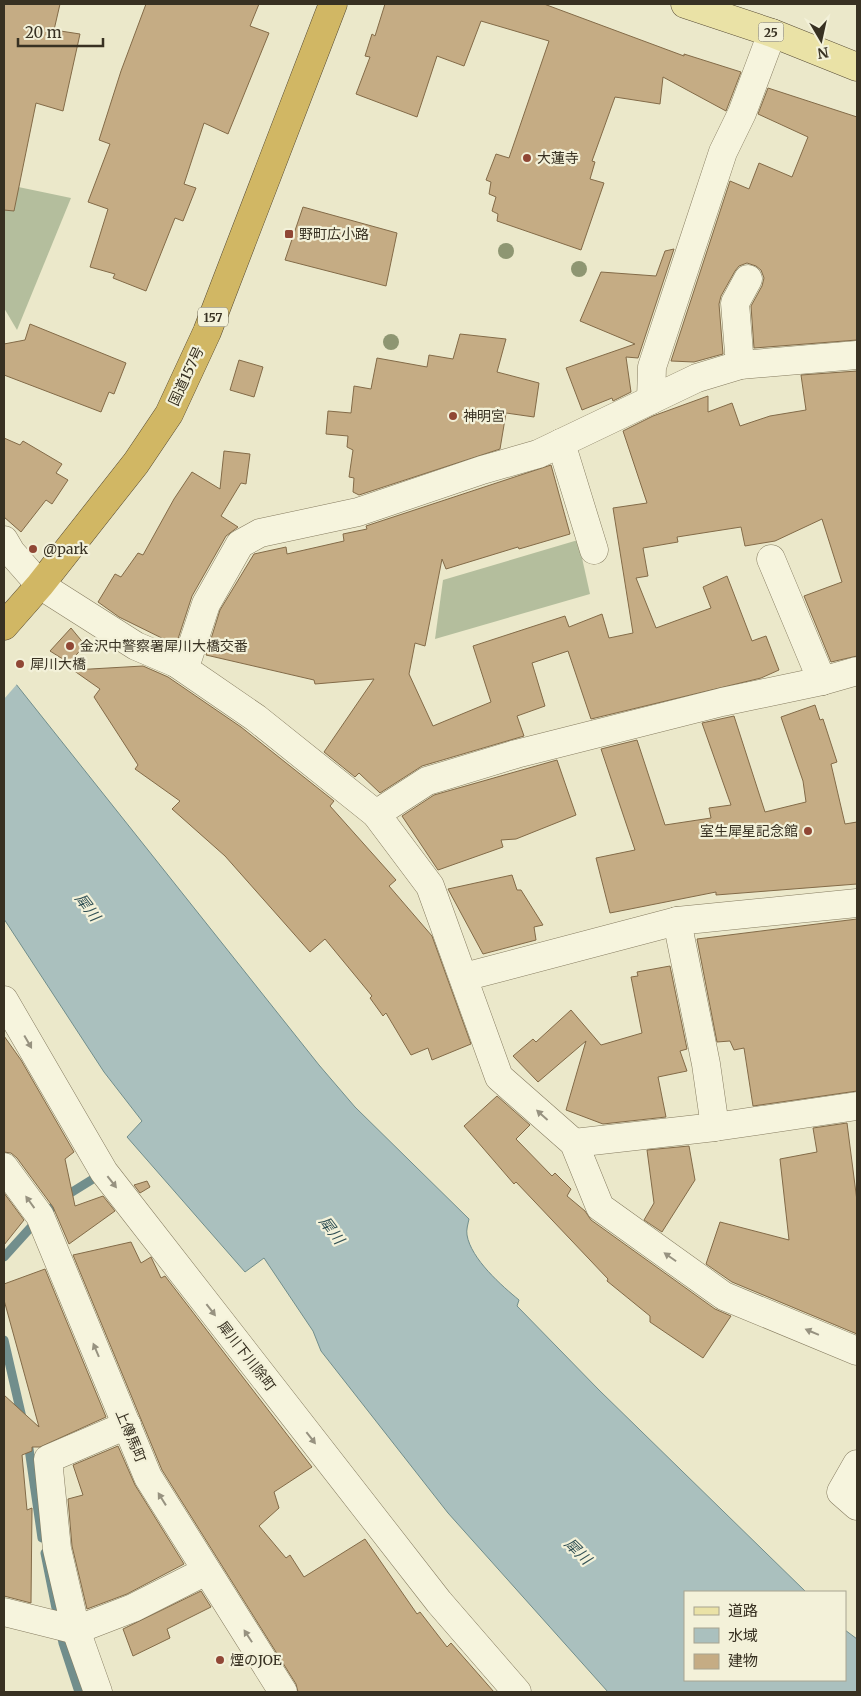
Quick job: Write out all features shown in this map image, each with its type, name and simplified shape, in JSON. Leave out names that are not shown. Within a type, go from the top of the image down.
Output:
[{"type":"highway","name":"国道157号","points":[[4,626],[35,591],[136,463],[169,414],[207,332],[334,4]]},
{"type":"main road","name":"25","points":[[685,4],[856,64]]},
{"type":"street","points":[[652,400],[652,367],[723,152],[742,113],[772,33]]},
{"type":"street","points":[[740,365],[735,303],[748,280]]},
{"type":"street","points":[[176,663],[188,658],[206,604],[240,544],[260,533],[358,512],[411,496],[482,470],[538,454],[697,378],[740,365],[857,354]]},
{"type":"street","points":[[561,443],[594,550]]},
{"type":"street","points":[[6,547],[35,591],[136,646],[176,663],[256,718],[376,814],[430,886],[499,1077],[574,1144],[600,1207],[724,1296],[857,1351]]},
{"type":"street","points":[[771,559],[822,681]]},
{"type":"street","points":[[376,814],[427,781],[508,757],[722,702],[822,681],[857,671]]},
{"type":"street","points":[[464,977],[677,921],[857,902]]},
{"type":"street","points":[[677,921],[706,1064],[715,1127]]},
{"type":"street","name":"犀川下川除町","points":[[4,1000],[104,1172],[439,1602],[517,1692]]},
{"type":"street","points":[[574,1144],[715,1127],[857,1106]]},
{"type":"street","name":"上傳馬町","points":[[4,1167],[40,1216],[148,1477],[284,1692]]},
{"type":"street","points":[[98,1692],[66,1628],[48,1459],[127,1426]]},
{"type":"street","points":[[857,1464],[841,1492],[857,1506]]},
{"type":"street","points":[[4,1612],[66,1628],[133,1608],[206,1571]]},
{"type":"green space","points":[[4,184],[71,198],[17,330],[4,308]]},
{"type":"green space","points":[[578,540],[590,594],[435,639],[443,580]]},
{"type":"water","name":"犀川","points":[[4,669],[319,1065],[355,1107],[469,1219],[467,1235],[474,1253],[488,1271],[519,1300],[517,1306],[599,1390],[805,1591],[684,1591],[684,1681],[846,1681],[846,1631],[857,1639],[857,1692],[608,1692],[448,1513],[321,1351],[313,1331],[264,1258],[245,1272],[127,1137],[142,1121],[104,1072],[4,919]]},
{"type":"pier","points":[[4,667],[18,683],[4,699]]},
{"type":"building","points":[[4,4],[60,4],[54,30],[80,34],[63,111],[36,103],[14,211],[4,210]]},
{"type":"building","points":[[146,4],[259,4],[250,26],[269,33],[228,134],[204,123],[184,184],[196,188],[183,221],[175,218],[146,291],[113,278],[115,274],[90,267],[108,209],[88,202],[110,144],[99,140],[121,71]]},
{"type":"building","points":[[385,4],[544,4],[684,56],[684,54],[741,72],[726,111],[663,77],[660,104],[615,97],[592,161],[595,162],[590,179],[604,183],[581,250],[497,221],[498,214],[492,211],[496,197],[489,194],[491,182],[486,180],[496,154],[509,158],[549,41],[481,21],[464,66],[437,56],[417,117],[356,94],[370,57],[365,56],[372,34],[375,36]]},
{"type":"building","points":[[768,88],[857,117],[857,340],[754,348],[751,306],[762,286],[764,278],[761,270],[747,263],[739,266],[735,271],[721,296],[719,304],[723,354],[694,362],[671,361],[730,181],[749,189],[759,163],[792,177],[808,137],[758,114]]},
{"type":"building","points":[[303,207],[397,233],[386,286],[285,260]]},
{"type":"building","points":[[674,249],[638,358],[626,357],[631,392],[613,401],[612,398],[582,410],[566,368],[635,344],[580,321],[601,272],[656,276],[665,251]]},
{"type":"building","points":[[30,324],[126,363],[114,394],[109,392],[101,412],[4,375],[4,344],[25,340]]},
{"type":"building","name":"神明宮","points":[[460,334],[506,339],[497,372],[539,383],[534,417],[506,413],[500,449],[359,495],[353,492],[354,478],[349,477],[353,450],[347,447],[348,436],[326,434],[328,411],[351,413],[354,386],[371,389],[377,358],[427,367],[429,355],[453,359]]},
{"type":"building","points":[[239,360],[263,367],[254,397],[230,390]]},
{"type":"building","points":[[857,371],[857,656],[831,662],[804,596],[842,582],[822,519],[775,541],[745,546],[741,527],[677,537],[678,542],[643,548],[648,576],[636,578],[656,628],[711,608],[703,587],[727,576],[752,641],[766,636],[779,670],[761,678],[591,719],[568,651],[532,663],[545,706],[517,716],[524,736],[422,766],[380,793],[359,773],[355,777],[324,752],[374,679],[315,684],[314,680],[206,655],[220,610],[254,554],[286,547],[287,554],[344,541],[343,534],[367,529],[366,526],[551,465],[570,534],[519,549],[518,547],[446,569],[442,559],[425,646],[415,643],[409,674],[433,726],[491,702],[473,646],[565,616],[569,627],[602,614],[609,638],[633,633],[613,508],[647,503],[623,431],[653,416],[708,396],[708,412],[732,403],[740,426],[770,416],[806,410],[801,375]]},
{"type":"building","points":[[4,438],[20,445],[23,441],[62,464],[56,473],[68,480],[52,504],[46,500],[21,532],[4,517]]},
{"type":"building","points":[[224,451],[250,454],[246,484],[241,483],[221,516],[238,527],[226,536],[192,596],[176,645],[119,617],[98,602],[115,574],[121,577],[138,553],[143,555],[174,499],[192,472],[220,489]]},
{"type":"building","name":"金沢中警察署犀川大橋交番","points":[[71,628],[85,645],[69,663],[50,651]]},
{"type":"building","points":[[143,666],[168,677],[241,727],[334,801],[330,806],[396,880],[389,886],[432,936],[471,1044],[432,1060],[428,1048],[411,1055],[386,1013],[383,1016],[370,998],[372,996],[325,939],[310,952],[225,856],[172,809],[180,801],[135,769],[138,765],[94,697],[100,689],[73,670]]},
{"type":"building","points":[[815,705],[820,720],[823,719],[837,762],[831,764],[845,824],[857,822],[857,884],[716,895],[716,892],[610,913],[596,858],[635,850],[601,749],[637,740],[665,825],[711,818],[709,808],[731,805],[702,723],[734,716],[765,812],[806,802],[803,781],[781,717]]},
{"type":"building","points":[[557,760],[576,815],[516,839],[501,840],[503,847],[438,870],[402,816],[434,795]]},
{"type":"building","points":[[512,875],[517,890],[521,890],[543,925],[534,927],[536,940],[483,954],[448,889]]},
{"type":"building","points":[[857,919],[857,1091],[753,1106],[744,1048],[734,1050],[730,1041],[717,1042],[697,939]]},
{"type":"building","points":[[670,966],[687,1049],[680,1051],[687,1071],[658,1077],[666,1117],[603,1124],[566,1110],[586,1041],[538,1082],[513,1056],[533,1039],[536,1042],[571,1010],[601,1045],[642,1033],[631,977],[638,976],[637,972]]},
{"type":"building","points":[[4,1036],[21,1060],[74,1152],[65,1159],[75,1206],[103,1196],[115,1211],[69,1244],[53,1207],[17,1158],[11,1153],[4,1152]]},
{"type":"building","points":[[497,1096],[530,1125],[516,1139],[552,1176],[555,1173],[571,1189],[567,1196],[585,1211],[591,1220],[715,1309],[731,1316],[703,1358],[650,1322],[650,1316],[607,1281],[608,1279],[516,1182],[514,1184],[464,1126]]},
{"type":"building","points":[[847,1123],[857,1201],[857,1334],[732,1282],[706,1264],[720,1222],[789,1240],[780,1159],[817,1152],[813,1128]]},
{"type":"building","points":[[689,1146],[695,1180],[662,1232],[644,1220],[654,1203],[647,1150]]},
{"type":"building","points":[[147,1181],[150,1187],[140,1193],[134,1185]]},
{"type":"building","points":[[4,1193],[24,1220],[4,1245]]},
{"type":"building","points":[[131,1242],[141,1263],[151,1257],[161,1278],[165,1276],[312,1467],[274,1492],[279,1508],[259,1526],[286,1558],[290,1555],[304,1577],[365,1539],[417,1614],[420,1612],[447,1647],[451,1643],[494,1692],[298,1692],[296,1684],[162,1470],[73,1255]]},
{"type":"building","points":[[45,1269],[106,1417],[40,1447],[32,1447],[32,1451],[22,1455],[27,1510],[32,1508],[31,1603],[4,1596],[4,1395],[39,1427],[4,1300],[4,1284]]},
{"type":"building","points":[[118,1446],[135,1485],[184,1564],[127,1594],[87,1609],[72,1546],[68,1499],[83,1495],[73,1465]]},
{"type":"building","points":[[201,1591],[211,1607],[167,1629],[170,1638],[133,1656],[123,1629]]},
{"type":"waterway","points":[[46,1213],[64,1197],[93,1179]]},
{"type":"waterway","points":[[4,1257],[32,1226]]},
{"type":"waterway","points":[[4,1340],[23,1422]]},
{"type":"waterway","points":[[28,1442],[42,1538]]},
{"type":"waterway","points":[[45,1553],[63,1643],[79,1692]]},
{"type":"place","name":"大蓮寺","points":[[527,158]]},
{"type":"place","name":"野町広小路","points":[[289,234]]},
{"type":"place","name":"神明宮","points":[[453,416]]},
{"type":"place","name":"@park","points":[[33,549]]},
{"type":"place","name":"金沢中警察署犀川大橋交番","points":[[70,646]]},
{"type":"place","name":"犀川大橋","points":[[20,664]]},
{"type":"place","name":"室生犀星記念館","points":[[808,831]]},
{"type":"place","name":"煙のJOE","points":[[220,1660]]}]
